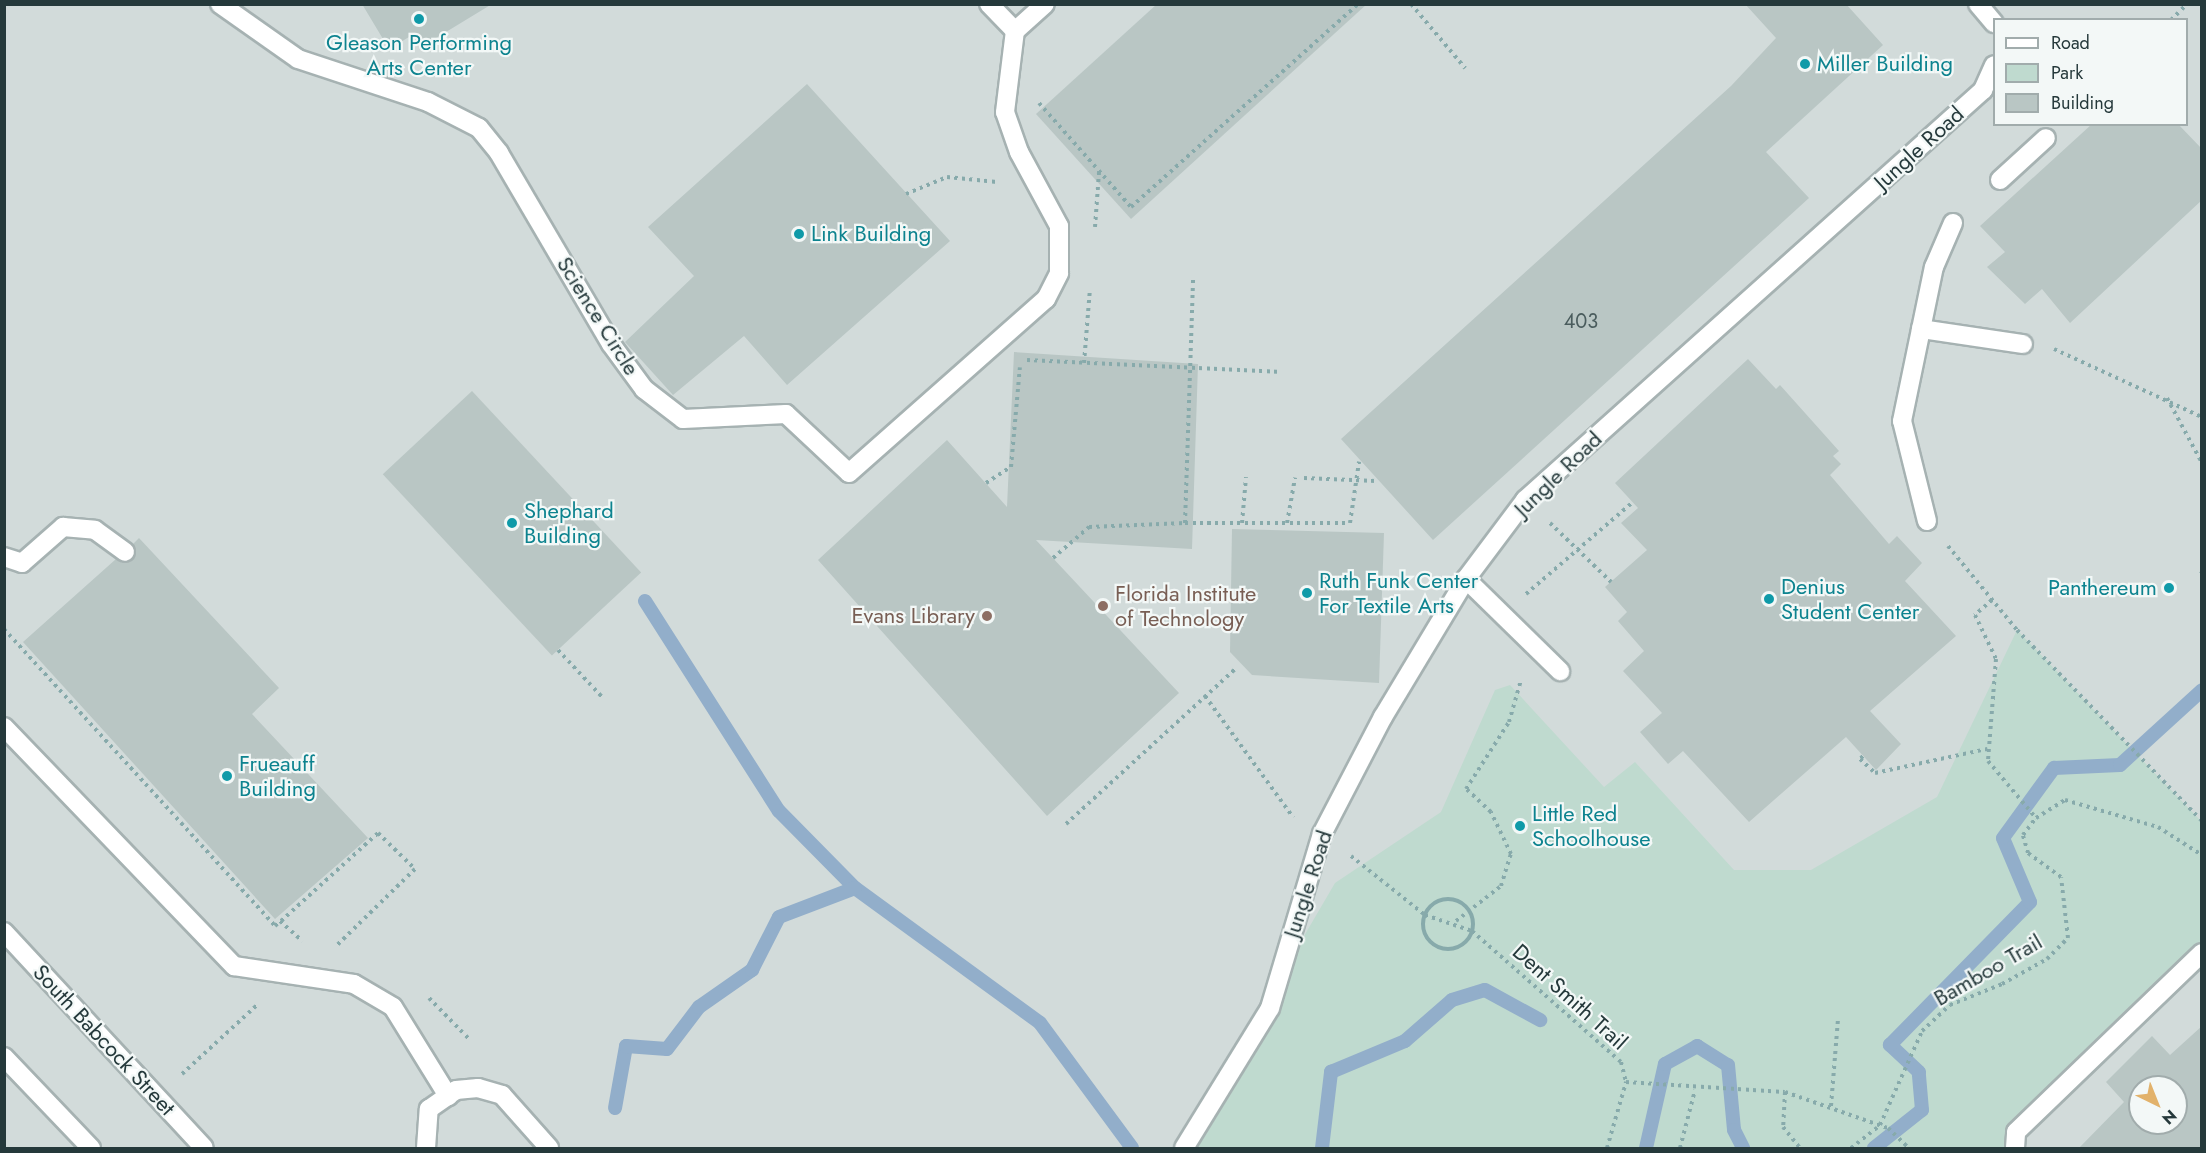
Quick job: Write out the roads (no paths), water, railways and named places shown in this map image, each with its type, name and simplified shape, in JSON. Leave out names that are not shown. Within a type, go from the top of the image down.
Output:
[{"type":"street","name":"Science Circle","points":[[220,4],[298,59],[428,102],[479,128],[499,153],[611,344],[644,389],[683,419],[786,414],[849,473],[1046,299],[1059,273],[1059,226],[1018,152],[1005,112],[1016,31]]},
{"type":"street","points":[[989,4],[1016,31],[1045,4]]},
{"type":"street","points":[[1978,4],[1993,21]]},
{"type":"street","name":"Jungle Road","points":[[1184,1149],[1270,1008],[1322,834],[1383,717],[1466,579],[1525,500],[1983,90],[1993,69]]},
{"type":"street","points":[[2000,180],[2046,138]]},
{"type":"street","points":[[1927,521],[1902,421],[1934,267],[1953,224]]},
{"type":"street","points":[[1921,329],[2023,344]]},
{"type":"street","points":[[4,556],[22,562],[63,527],[96,530],[124,552]]},
{"type":"street","points":[[1466,579],[1526,644],[1560,671]]},
{"type":"street","points":[[4,727],[234,966],[354,984],[393,1007],[448,1096]]},
{"type":"street","name":"South Babcock Street","points":[[4,932],[204,1149]]},
{"type":"street","points":[[2015,1149],[2016,1132],[2202,953]]},
{"type":"street","points":[[4,1057],[91,1149]]},
{"type":"street","points":[[426,1149],[423,1139],[429,1108],[448,1096],[478,1088],[502,1095],[549,1149]]},
{"type":"waterway","points":[[645,601],[779,811],[855,888],[1040,1023],[1132,1148]]},
{"type":"waterway","points":[[1874,1148],[1922,1110],[1919,1072],[1890,1045],[2030,902],[2003,838],[2054,768],[2120,765],[2202,690]]},
{"type":"waterway","points":[[615,1108],[626,1046],[667,1049],[699,1007],[752,970],[779,917],[855,888]]},
{"type":"waterway","points":[[1322,1148],[1331,1072],[1405,1041],[1452,1000],[1485,990],[1540,1020]]},
{"type":"waterway","points":[[1646,1148],[1665,1064],[1697,1046],[1728,1065],[1734,1130],[1743,1148]]},
{"type":"place","name":"Gleason Performing Arts Center","points":[[419,19]]},
{"type":"place","name":"Miller Building","points":[[1805,64]]},
{"type":"place","name":"Link Building","points":[[799,234]]},
{"type":"place","name":"Shephard Building","points":[[512,523]]},
{"type":"place","name":"Panthereum","points":[[2169,588]]},
{"type":"place","name":"Ruth Funk Center For Textile Arts","points":[[1307,593]]},
{"type":"place","name":"Denius Student Center","points":[[1769,599]]},
{"type":"place","name":"Florida Institute of Technology","points":[[1103,606]]},
{"type":"place","name":"Evans Library","points":[[987,616]]},
{"type":"place","name":"Frueauff Building","points":[[227,776]]},
{"type":"place","name":"Little Red Schoolhouse","points":[[1520,826]]}]
